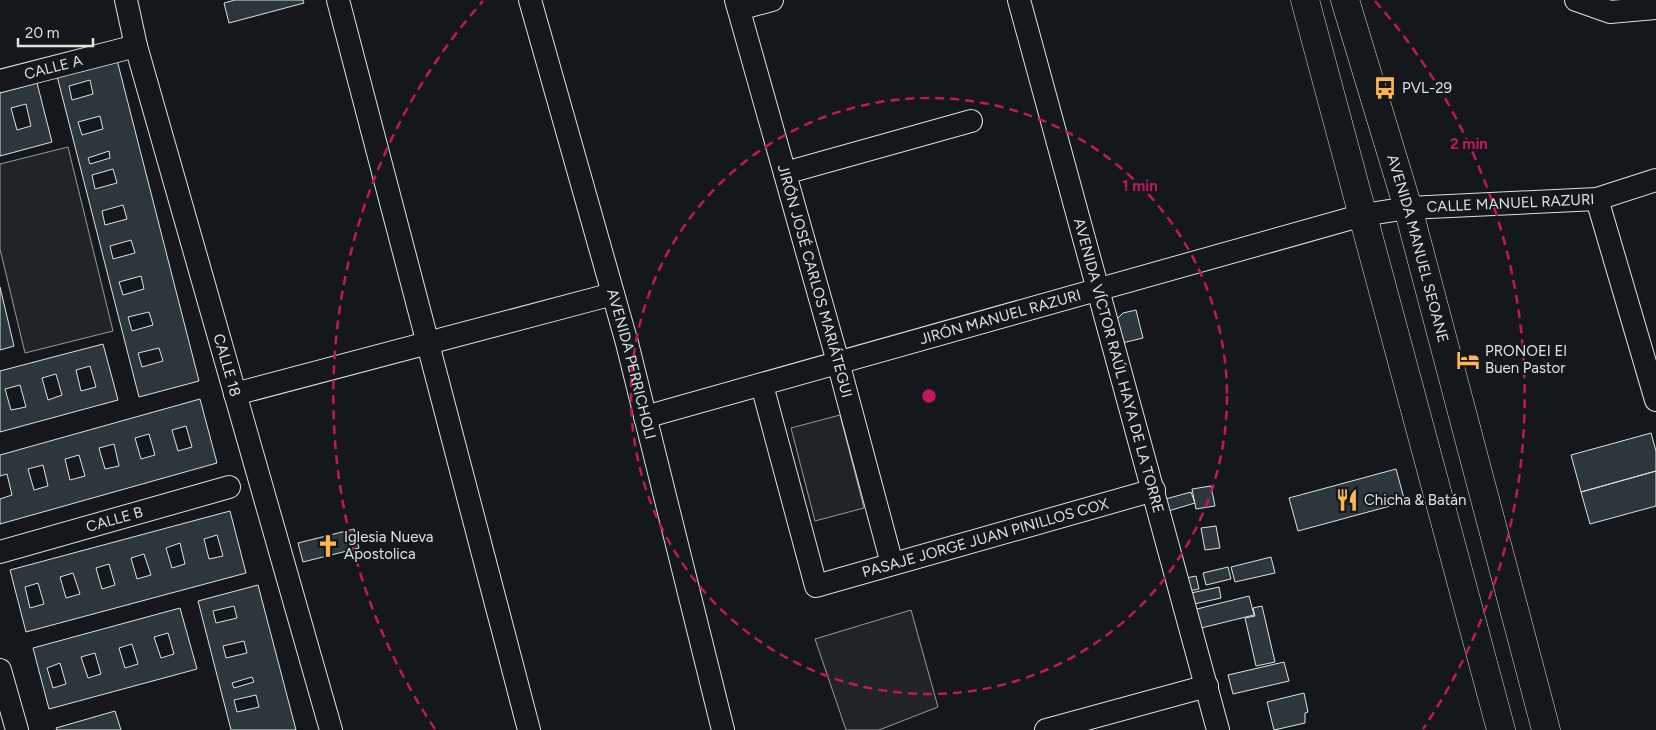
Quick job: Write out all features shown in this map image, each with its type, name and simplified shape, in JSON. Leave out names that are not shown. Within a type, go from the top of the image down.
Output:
[{"type":"street","name":"CALLE 18","points":[[126,0],[136,46],[332,730]]},
{"type":"street","points":[[338,0],[529,730]]},
{"type":"street","name":"AVENIDA PERRICHOLI","points":[[530,0],[613,294],[723,730]]},
{"type":"street","points":[[737,5],[772,0]]},
{"type":"street","name":"AVENIDA VÍCTOR RAÚL HAYA DE LA TORRE","points":[[1019,0],[1218,730]]},
{"type":"street","points":[[1305,0],[1501,730]]},
{"type":"street","name":"AVENIDA MANUEL SEOANE","points":[[1345,0],[1408,208],[1546,730]]},
{"type":"street","points":[[1576,0],[1610,12],[1656,8]]},
{"type":"street","name":"JIRÓN JOSÉ CARLOS MARIÁTEGUI","points":[[737,5],[838,362],[892,564]]},
{"type":"street","name":"CALLE A","points":[[0,82],[136,46]]},
{"type":"street","points":[[785,173],[971,121]]},
{"type":"street","name":"CALLE MANUEL RAZURI","points":[[1363,216],[1408,208],[1597,199],[1656,180]]},
{"type":"street","points":[[1597,199],[1649,343],[1656,400]]},
{"type":"street","name":"JIRÓN MANUEL RAZURI","points":[[645,416],[762,385],[838,362],[1363,216]]},
{"type":"street","points":[[235,394],[613,294]]},
{"type":"street","name":"PASAJE JORGE JUAN PINILLOS COX","points":[[762,385],[816,586],[1154,490]]},
{"type":"street","name":"CALLE B","points":[[0,552],[229,487]]},
{"type":"street","points":[[0,670],[17,730]]},
{"type":"street","points":[[1046,730],[1207,686]]},
{"type":"shaded area","points":[[68,147],[113,331],[25,353],[0,249],[0,164]]},
{"type":"shaded area","points":[[840,415],[864,508],[815,521],[791,428]]},
{"type":"shaded area","points":[[911,610],[938,707],[879,730],[846,730],[815,639]]},
{"type":"building","points":[[235,0],[303,0],[304,3],[229,23],[224,3]]},
{"type":"building","points":[[117,60],[199,381],[139,397],[57,76]],"holes":[[[90,80],[93,94],[72,100],[69,86]],[[100,116],[103,129],[82,135],[78,122]],[[109,151],[110,158],[90,164],[88,158]],[[113,169],[117,183],[95,189],[92,175]],[[123,205],[127,219],[105,225],[102,211]],[[131,240],[135,253],[113,259],[110,246]],[[141,276],[144,289],[123,295],[119,282]],[[149,312],[153,325],[132,331],[128,317]],[[159,348],[163,361],[142,367],[138,353]]]},
{"type":"building","points":[[37,83],[52,142],[0,156],[0,93]],"holes":[[[26,104],[31,126],[17,130],[11,108]]]},
{"type":"building","points":[[0,287],[14,346],[0,350]]},
{"type":"building","points":[[1136,310],[1143,338],[1122,343],[1117,319],[1123,313]]},
{"type":"building","points":[[103,344],[118,400],[0,432],[0,371]],"holes":[[[90,366],[96,387],[81,391],[76,370]],[[56,374],[62,395],[48,400],[42,378]],[[20,385],[26,407],[11,410],[5,389]]]},
{"type":"building","points":[[200,399],[217,463],[0,524],[0,499],[12,495],[7,474],[0,476],[0,455]],"holes":[[[186,426],[192,447],[178,451],[172,430]],[[149,434],[155,455],[141,459],[135,438]],[[114,444],[119,466],[105,469],[99,448]],[[79,455],[85,476],[70,480],[65,459]],[[43,465],[48,486],[34,490],[28,469]]]},
{"type":"building","points":[[1651,433],[1656,451],[1656,471],[1581,492],[1571,455]]},
{"type":"building","name":"Chicha & Batán","points":[[1396,469],[1405,502],[1298,531],[1289,498]]},
{"type":"building","points":[[1656,471],[1656,506],[1590,524],[1581,492]]},
{"type":"building","points":[[1211,486],[1215,506],[1196,509],[1192,489]]},
{"type":"building","points":[[1191,492],[1195,503],[1165,512],[1162,500]]},
{"type":"building","points":[[230,511],[246,573],[26,632],[10,570]],"holes":[[[217,535],[223,556],[209,559],[204,539]],[[180,543],[185,564],[172,568],[166,548]],[[144,554],[151,575],[137,579],[131,558]],[[109,564],[115,585],[102,589],[96,568]],[[73,573],[80,594],[66,598],[60,577]],[[38,583],[44,604],[30,608],[25,587]]]},
{"type":"building","points":[[1216,526],[1220,548],[1205,550],[1201,528]]},
{"type":"building","name":"Iglesia Nueva Apostolica","points":[[354,529],[359,548],[303,562],[298,543]]},
{"type":"building","points":[[1271,557],[1275,573],[1235,582],[1231,567]]},
{"type":"building","points":[[1228,567],[1231,579],[1206,585],[1203,573]]},
{"type":"building","points":[[1196,576],[1199,589],[1188,591],[1186,578]]},
{"type":"building","points":[[258,585],[296,730],[231,730],[198,601]],"holes":[[[234,606],[237,618],[216,623],[213,611]],[[244,641],[247,653],[226,658],[223,646]],[[252,677],[254,682],[234,688],[232,683]],[[256,695],[259,707],[237,712],[234,700]]]},
{"type":"building","points":[[1219,587],[1221,598],[1194,604],[1191,593]]},
{"type":"building","points":[[1249,596],[1254,615],[1197,629],[1193,610]]},
{"type":"building","points":[[1262,606],[1275,662],[1256,666],[1245,618],[1255,616],[1253,608]]},
{"type":"building","points":[[180,608],[197,669],[49,709],[33,648]],"holes":[[[168,633],[174,654],[161,658],[154,637]],[[132,644],[138,664],[125,668],[119,648]],[[95,653],[101,674],[88,678],[81,657]],[[60,663],[66,684],[53,688],[47,668]]]},
{"type":"building","points":[[1284,662],[1289,681],[1233,694],[1228,675]]},
{"type":"building","points":[[1304,693],[1308,712],[1305,713],[1305,723],[1274,730],[1267,702]]},
{"type":"building","points":[[115,711],[121,730],[57,730],[56,728]]},
{"type":"place","name":"PVL-29","points":[[1385,88]]},
{"type":"place","name":"PRONOEI El Buen Pastor","points":[[1468,360]]},
{"type":"place","name":"Chicha & Batán","points":[[1347,500]]},
{"type":"place","name":"Iglesia Nueva Apostolica","points":[[328,546]]}]
